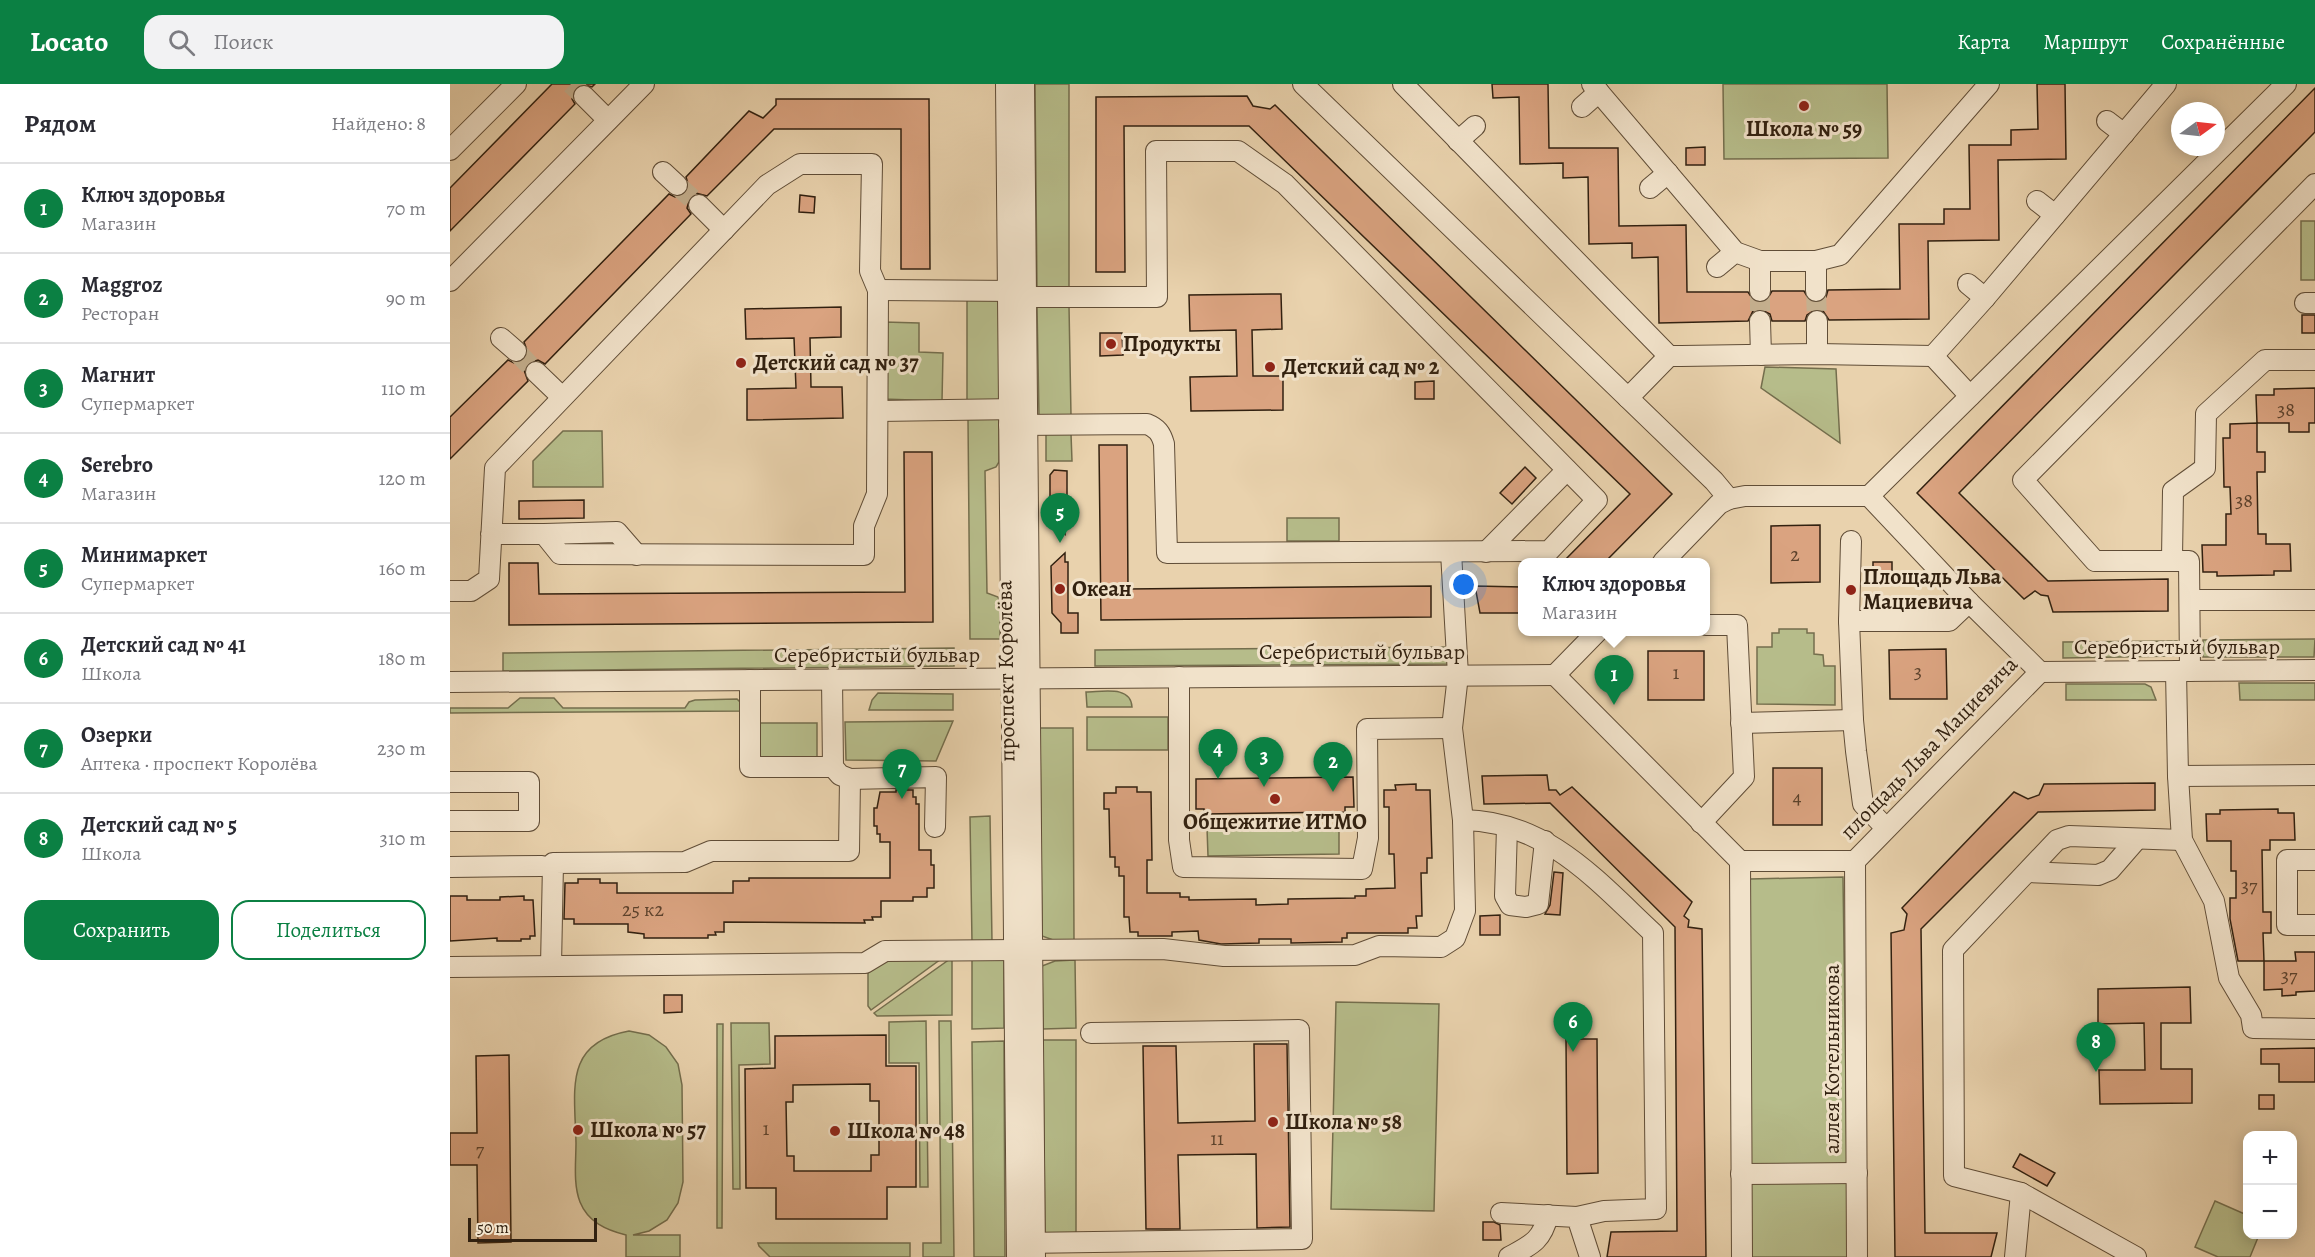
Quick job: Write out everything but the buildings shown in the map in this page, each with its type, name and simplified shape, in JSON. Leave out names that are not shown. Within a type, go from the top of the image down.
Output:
[{"type":"street","points":[[450,150],[516,84]]},
{"type":"street","points":[[450,281],[644,84]]},
{"type":"street","name":"проспект Королёва","points":[[1006,84],[1017,294]]},
{"type":"street","name":"проспект Королёва","points":[[1024,84],[1017,294],[1026,1250]]},
{"type":"street","points":[[1303,84],[1714,481],[1729,499]]},
{"type":"street","points":[[1402,84],[1458,141],[1539,213],[1615,288],[1669,356]]},
{"type":"street","points":[[1932,356],[1985,298],[2166,84]]},
{"type":"street","points":[[1667,558],[1719,504],[1729,499],[1745,496],[1869,496],[2286,84]]},
{"type":"street","points":[[1582,107],[1595,88],[1735,252],[1760,261],[1816,261],[1856,250],[1992,89]]},
{"type":"street","points":[[584,96],[608,120]]},
{"type":"street","points":[[2107,121],[2124,134]]},
{"type":"street","points":[[1458,141],[1474,126]]},
{"type":"street","points":[[878,290],[1157,297],[1156,151],[1238,151],[1285,184],[1597,500],[1549,551],[1167,553],[1164,444],[1161,434],[1155,427],[1147,424],[878,411]]},
{"type":"street","points":[[450,591],[471,591],[489,579],[491,534],[495,468],[767,185],[800,164],[872,164],[870,271],[878,290],[877,494],[864,526],[864,555],[560,554],[544,534],[491,534]]},
{"type":"street","points":[[1650,188],[1668,173]]},
{"type":"street","points":[[2315,184],[2023,480],[2095,561],[2189,561],[2191,600],[2183,671],[2178,776],[2182,840],[2214,901],[2229,978],[2251,1015],[2253,1028],[2315,1029]]},
{"type":"street","points":[[2037,201],[2055,215]]},
{"type":"street","points":[[699,205],[724,230]]},
{"type":"street","points":[[1717,267],[1735,252]]},
{"type":"street","points":[[1760,261],[1760,291]]},
{"type":"street","points":[[1816,261],[1816,291]]},
{"type":"street","points":[[1968,284],[1985,298]]},
{"type":"street","points":[[1760,321],[1761,355]]},
{"type":"street","points":[[1817,321],[1817,354]]},
{"type":"street","points":[[1628,398],[1669,356],[1817,354],[1932,356],[1970,396]]},
{"type":"street","points":[[2172,560],[2173,491],[2205,468],[2205,414],[2265,360],[2315,360]]},
{"type":"street","points":[[536,372],[562,397]]},
{"type":"street","points":[[1486,552],[1567,470]]},
{"type":"street","name":"площадь Льва Мациевича","points":[[1740,861],[1855,861],[2040,672],[1969,602],[1869,496]]},
{"type":"street","points":[[1851,541],[1849,621],[1853,720],[1863,804],[1886,828]]},
{"type":"street","points":[[450,967],[864,963],[885,951],[1163,949],[1224,956],[1355,955],[1379,946],[1441,947],[1455,938],[1465,911],[1463,820],[1452,728],[1458,675],[1451,552]]},
{"type":"street","points":[[2191,600],[2315,600]]},
{"type":"street","points":[[1849,621],[1949,621],[1969,602]]},
{"type":"street","points":[[1701,823],[1744,777],[1737,625],[1710,626]]},
{"type":"street","points":[[1593,636],[1555,675],[1740,861],[1742,1257]]},
{"type":"street","name":"Серебристый бульвар","points":[[2040,672],[2315,670]]},
{"type":"street","name":"Серебристый бульвар","points":[[450,682],[1555,675]]},
{"type":"street","points":[[1179,677],[1179,840],[1183,867],[1362,869],[1368,838],[1367,729],[1452,728]]},
{"type":"street","points":[[832,679],[833,767],[840,775],[850,779],[936,777],[935,827]]},
{"type":"street","points":[[750,680],[750,767],[833,767]]},
{"type":"street","points":[[1741,723],[1853,720]]},
{"type":"street","points":[[2178,776],[2315,775]]},
{"type":"street","points":[[551,966],[553,863],[686,862],[711,851],[849,851],[850,779]]},
{"type":"street","points":[[450,782],[530,782],[530,821],[450,821]]},
{"type":"street","points":[[1463,820],[1477,820],[1507,827],[1545,841],[1577,861],[1653,933],[1656,1209],[1604,1211],[1577,1217],[1501,1213]]},
{"type":"street","points":[[1507,827],[1505,896],[1510,905],[1526,907],[1538,904],[1545,841]]},
{"type":"street","points":[[2136,1257],[2021,1193],[1954,1176],[1953,950],[2057,840],[2069,836],[2182,840]]},
{"type":"street","points":[[2028,872],[2098,875],[2110,870],[2137,839]]},
{"type":"street","points":[[2315,860],[2287,860],[2287,925],[2315,925]]},
{"type":"street","name":"аллея Котельникова","points":[[1855,861],[1857,1257]]},
{"type":"street","points":[[450,867],[542,866]]},
{"type":"street","points":[[1026,1250],[1302,1239],[1299,1030],[1091,1033]]},
{"type":"street","points":[[1742,1174],[1857,1173]]},
{"type":"street","points":[[2015,1257],[2021,1193]]},
{"type":"street","points":[[1509,1257],[1536,1242],[1545,1229],[1548,1215]]},
{"type":"street","points":[[1577,1217],[1590,1257]]},
{"type":"green space","points":[[1035,84],[1069,84],[1069,289],[1037,290]]},
{"type":"green space","name":"Школа № 59","points":[[1723,84],[1887,84],[1888,158],[1724,159]]},
{"type":"green space","points":[[2301,221],[2315,221],[2315,280],[2301,280]]},
{"type":"green space","points":[[967,299],[999,299],[999,402],[967,402]]},
{"type":"green space","points":[[1069,306],[1071,416],[1039,416],[1037,307]]},
{"type":"green space","points":[[884,322],[919,323],[919,352],[943,353],[942,401],[883,399]]},
{"type":"green space","points":[[1765,367],[1836,369],[1840,443],[1761,388]]},
{"type":"green space","points":[[968,419],[999,419],[999,462],[996,467],[985,471],[987,593],[998,597],[1000,603],[1000,639],[970,639]]},
{"type":"green space","points":[[563,431],[602,431],[603,487],[533,487],[533,461]]},
{"type":"green space","points":[[1046,434],[1071,434],[1072,461],[1046,461]]},
{"type":"green space","points":[[1287,518],[1339,518],[1339,541],[1287,541]]},
{"type":"green space","points":[[1779,629],[1807,629],[1807,633],[1814,633],[1814,654],[1823,655],[1824,666],[1835,666],[1835,705],[1757,704],[1757,647],[1772,647],[1772,633],[1779,633]]},
{"type":"green space","points":[[2315,639],[2314,657],[2203,657],[2203,640]]},
{"type":"green space","points":[[2177,641],[2177,656],[2063,658],[2063,642]]},
{"type":"green space","points":[[1449,647],[1449,664],[1095,666],[1095,650]]},
{"type":"green space","points":[[954,648],[954,666],[503,671],[503,653]]},
{"type":"green space","points":[[2239,683],[2315,683],[2315,700],[2240,700]]},
{"type":"green space","points":[[2066,684],[2145,684],[2151,687],[2156,700],[2066,700]]},
{"type":"green space","points":[[1115,691],[1127,695],[1132,707],[1087,707],[1086,692]]},
{"type":"green space","points":[[878,693],[953,694],[953,710],[869,710],[872,700]]},
{"type":"green space","points":[[520,698],[554,698],[563,708],[685,708],[689,702],[695,700],[737,699],[744,711],[450,713],[450,708],[508,708]]},
{"type":"green space","points":[[1087,717],[1168,717],[1168,750],[1087,750]]},
{"type":"green space","points":[[953,721],[936,761],[846,760],[845,722]]},
{"type":"green space","points":[[759,723],[817,723],[817,760],[759,760]]},
{"type":"green space","points":[[1040,728],[1073,728],[1074,941],[1056,941],[1042,936]]},
{"type":"green space","points":[[990,816],[992,942],[972,942],[970,817]]},
{"type":"green space","points":[[1339,826],[1339,854],[1208,856],[1207,828]]},
{"type":"green space","points":[[1843,877],[1847,1164],[1751,1165],[1750,879]]},
{"type":"green space","points":[[972,956],[1004,956],[1004,1028],[972,1029]]},
{"type":"green space","points":[[885,959],[941,959],[871,1010],[868,1006],[868,973]]},
{"type":"green space","points":[[952,959],[952,1015],[877,1016],[874,1013]]},
{"type":"green space","points":[[1075,960],[1076,1028],[1043,1029],[1042,966],[1055,961]]},
{"type":"green space","points":[[1336,1002],[1439,1004],[1434,1211],[1331,1209]]},
{"type":"green space","points":[[926,1021],[928,1187],[920,1187],[919,1063],[889,1063],[889,1022]]},
{"type":"green space","points":[[939,1021],[951,1021],[954,1257],[923,1257],[923,1243],[941,1243]]},
{"type":"green space","points":[[731,1023],[769,1023],[770,1064],[739,1065],[740,1189],[733,1189]]},
{"type":"green space","points":[[717,1024],[723,1024],[722,1228],[717,1228]]},
{"type":"green space","points":[[629,1031],[649,1035],[666,1047],[678,1064],[682,1085],[683,1182],[678,1203],[667,1220],[649,1231],[633,1235],[680,1235],[680,1257],[626,1257],[626,1235],[605,1228],[593,1220],[583,1209],[576,1188],[575,1087],[577,1072],[583,1058],[593,1046],[608,1037]]},
{"type":"green space","points":[[1043,1040],[1076,1040],[1076,1237],[1045,1237]]},
{"type":"green space","points":[[1004,1041],[1005,1257],[974,1257],[972,1042]]},
{"type":"green space","points":[[1847,1180],[1849,1257],[1751,1257],[1751,1182]]},
{"type":"green space","points":[[2215,1201],[2243,1213],[2243,1239],[2257,1239],[2250,1257],[2218,1257],[2195,1247]]},
{"type":"green space","points":[[758,1243],[910,1243],[910,1257],[770,1257]]},
{"type":"tunnel","points":[[571,84],[584,96]]},
{"type":"tunnel","points":[[677,185],[699,205]]},
{"type":"tunnel","points":[[1760,291],[1760,321]]},
{"type":"tunnel","points":[[1816,291],[1817,321]]},
{"type":"tunnel","points":[[516,351],[536,372]]},
{"type":"place","name":"Школа № 59","points":[[1804,106]]},
{"type":"place","name":"Продукты","points":[[1111,344]]},
{"type":"place","name":"Детский сад № 37","points":[[741,363]]},
{"type":"place","name":"Детский сад № 2","points":[[1270,367]]},
{"type":"place","name":"Минимаркет","points":[[1060,543]]},
{"type":"place","name":"Океан","points":[[1060,589]]},
{"type":"place","name":"Площадь Льва Мациевича","points":[[1851,590]]},
{"type":"place","name":"Ключ здоровья","points":[[1614,705]]},
{"type":"place","name":"Serebro","points":[[1218,779]]},
{"type":"place","name":"Магнит","points":[[1264,787]]},
{"type":"place","name":"Maggroz","points":[[1333,792]]},
{"type":"place","name":"Озерки","points":[[902,799]]},
{"type":"place","name":"Общежитие ИТМО","points":[[1275,799]]},
{"type":"place","name":"Детский сад № 41","points":[[1573,1052]]},
{"type":"place","name":"Детский сад № 5","points":[[2096,1072]]},
{"type":"place","name":"Школа № 58","points":[[1273,1122]]},
{"type":"place","name":"Школа № 57","points":[[578,1130]]},
{"type":"place","name":"Школа № 48","points":[[835,1131]]}]
